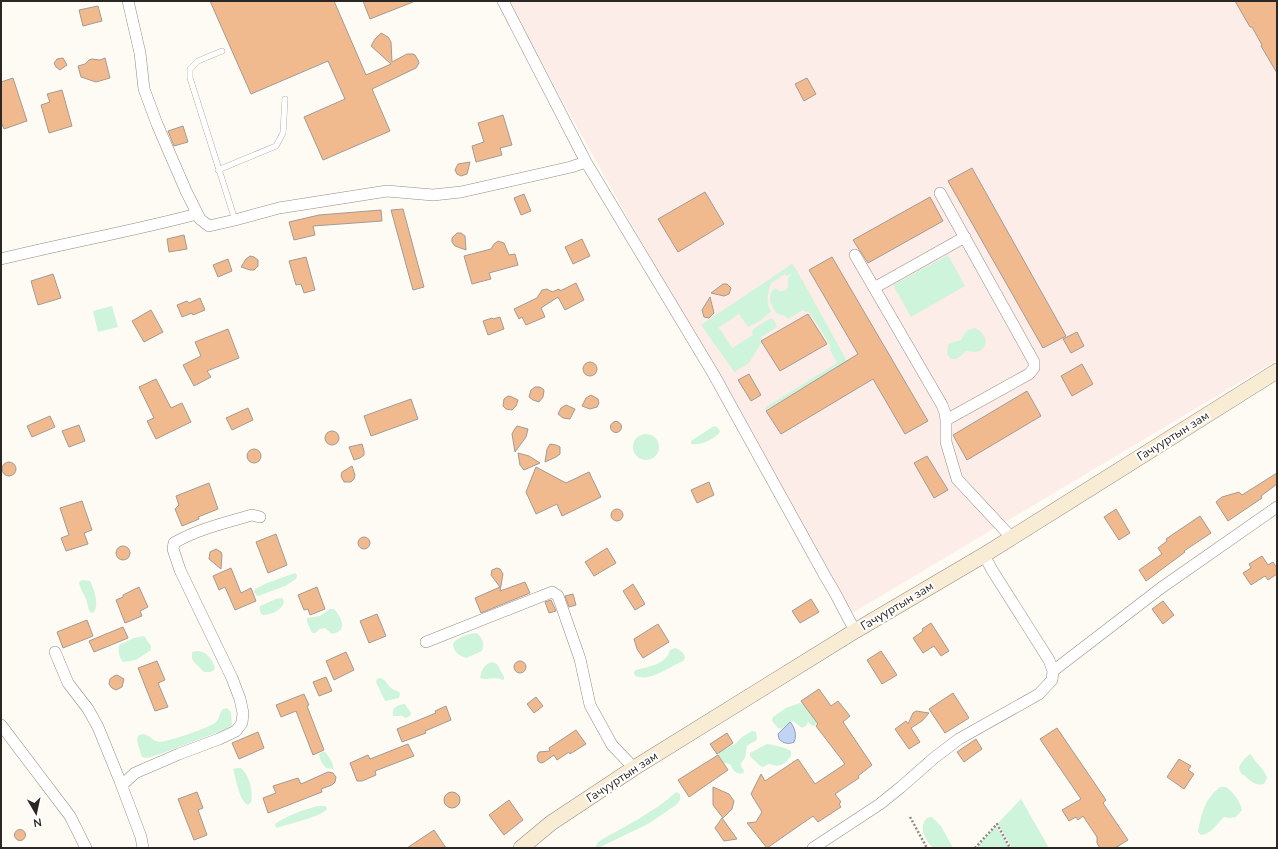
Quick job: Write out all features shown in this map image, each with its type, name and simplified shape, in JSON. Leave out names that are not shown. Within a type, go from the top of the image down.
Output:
[{"type":"main road","name":"Гачууртын зам","points":[[521,848],[551,823],[634,768],[855,631],[1012,538],[1277,371]]},
{"type":"street","points":[[128,1],[140,53],[144,89],[186,191],[200,219],[209,226],[279,208],[387,191],[432,195],[461,192],[572,167],[586,162]]},
{"type":"street","points":[[503,1],[586,162],[714,375],[835,592],[855,631]]},
{"type":"street","points":[[940,193],[1034,362],[1034,368],[1029,374],[946,420]]},
{"type":"street","points":[[1,259],[168,222],[197,214]]},
{"type":"street","points":[[874,288],[965,237]]},
{"type":"street","points":[[856,255],[942,405],[946,420],[946,442],[957,479],[1012,538]]},
{"type":"street","points":[[1052,671],[1162,588],[1277,507]]},
{"type":"street","points":[[122,785],[135,773],[219,739],[236,731],[242,723],[243,713],[240,699],[232,678],[180,570],[173,549],[174,543],[203,529],[252,515],[260,517]]},
{"type":"street","points":[[813,848],[880,804],[934,758],[959,739],[1039,694],[1052,680],[1052,671],[1049,660],[984,555]]},
{"type":"street","points":[[426,642],[552,592],[558,596],[580,659],[590,705],[612,744],[634,768]]},
{"type":"street","points":[[56,652],[68,683],[88,709],[98,726],[122,785],[141,837],[143,848]]},
{"type":"street","points":[[1,725],[70,816],[86,848]]},
{"type":"lane","points":[[222,51],[198,61],[190,69],[190,78],[235,220]]},
{"type":"lane","points":[[218,170],[276,146],[283,133],[285,99]]},
{"type":"path","points":[[910,817],[927,848]]},
{"type":"path","points":[[975,848],[997,824],[1010,848]]},
{"type":"shaded area","points":[[507,1],[1277,1],[1277,360],[849,615]]},
{"type":"green space","points":[[948,255],[965,286],[911,317],[893,285]]},
{"type":"green space","points":[[792,264],[847,361],[766,410],[766,407],[837,363],[829,348],[831,347],[808,311],[806,312],[803,310],[788,319],[785,316],[777,314],[770,301],[770,295],[775,288],[780,291],[786,290],[788,287],[788,278],[791,274],[787,276],[785,274],[771,283],[768,300],[771,311],[764,318],[748,327],[739,314],[718,328],[732,348],[753,335],[753,329],[771,318],[774,320],[777,327],[761,337],[761,343],[749,363],[735,373],[701,325]]},
{"type":"green space","points":[[112,306],[118,327],[98,332],[93,311]]},
{"type":"green space","points":[[975,328],[984,335],[986,342],[983,348],[976,352],[966,351],[958,358],[951,359],[947,354],[948,345],[961,340],[967,331]]},
{"type":"green space","points":[[714,426],[718,428],[720,432],[715,437],[703,443],[691,444],[691,441]]},
{"type":"green space","points":[[646,434],[655,438],[659,447],[655,456],[646,460],[637,456],[633,447],[637,438]]},
{"type":"green space","points":[[295,573],[297,575],[296,579],[285,586],[257,596],[254,592],[255,589],[267,583]]},
{"type":"green space","points":[[82,580],[90,581],[96,597],[96,606],[93,613],[89,611],[86,599],[80,588],[79,582]]},
{"type":"green space","points":[[282,598],[284,601],[279,609],[270,614],[263,615],[261,613],[260,606]]},
{"type":"green space","points":[[330,609],[334,609],[341,620],[342,627],[340,630],[332,634],[325,628],[312,633],[307,622],[307,618],[320,616]]},
{"type":"green space","points":[[476,633],[482,640],[482,651],[466,658],[457,653],[453,644],[457,639]]},
{"type":"green space","points":[[144,636],[151,646],[151,650],[136,660],[123,662],[119,654],[119,645],[134,638]]},
{"type":"green space","points":[[675,648],[684,654],[685,658],[683,661],[660,673],[648,677],[635,676],[634,672],[636,670],[661,662],[668,655],[670,650]]},
{"type":"green space","points":[[197,651],[207,654],[213,662],[215,669],[211,672],[204,672],[195,663],[192,659],[192,652]]},
{"type":"green space","points":[[492,662],[497,664],[504,677],[503,680],[496,678],[480,678],[483,668]]},
{"type":"green space","points":[[380,678],[384,680],[392,689],[400,693],[399,698],[385,701],[376,682],[377,679]]},
{"type":"green space","points":[[800,703],[803,704],[820,723],[813,726],[808,722],[806,726],[802,728],[793,721],[782,729],[778,728],[772,721],[773,717],[786,708]]},
{"type":"green space","points":[[405,704],[411,713],[410,716],[406,718],[402,716],[393,716],[394,709]]},
{"type":"green space","points":[[227,708],[231,712],[232,726],[229,728],[163,753],[147,758],[142,757],[137,741],[138,736],[144,734],[160,742],[180,737],[212,725],[216,722],[223,709]]},
{"type":"green space","points":[[752,731],[756,732],[757,739],[747,746],[745,758],[741,763],[744,771],[743,773],[737,773],[730,764],[724,763],[719,756],[719,752],[735,744],[742,737]]},
{"type":"green space","points":[[767,744],[779,746],[791,751],[791,756],[781,765],[777,766],[769,764],[763,767],[759,765],[750,756],[750,753]]},
{"type":"green space","points":[[325,752],[330,758],[333,769],[326,768],[322,763],[319,754]]},
{"type":"green space","points":[[1250,754],[1263,770],[1267,778],[1264,784],[1254,783],[1242,774],[1239,768],[1242,762]]},
{"type":"green space","points":[[241,768],[247,775],[250,784],[252,797],[251,802],[248,805],[242,799],[238,789],[233,769]]},
{"type":"green space","points":[[1220,787],[1226,787],[1231,791],[1238,800],[1242,810],[1236,817],[1224,817],[1211,831],[1201,835],[1198,832],[1204,807],[1210,797]]},
{"type":"green space","points":[[676,792],[680,794],[680,800],[676,805],[648,824],[600,847],[596,847],[598,842],[649,813]]},
{"type":"green space","points":[[1021,799],[1049,848],[1012,848],[998,823]]},
{"type":"green space","points":[[318,806],[325,806],[327,809],[318,815],[276,828],[275,824],[285,818]]},
{"type":"green space","points":[[932,817],[941,826],[953,848],[934,848],[925,838],[923,830],[924,822],[927,818]]},
{"type":"green space","points":[[996,826],[1009,848],[976,848]]},
{"type":"water","points":[[790,722],[794,729],[795,737],[794,742],[788,743],[779,739],[778,734]]},
{"type":"building","points":[[210,1],[334,1],[366,75],[391,64],[371,46],[381,33],[388,37],[391,42],[392,62],[407,54],[415,55],[419,63],[416,68],[372,89],[390,131],[323,160],[304,117],[345,99],[328,61],[251,94]]},
{"type":"building","points":[[363,1],[413,1],[413,2],[370,19]]},
{"type":"building","points":[[1235,1],[1277,1],[1277,73],[1252,27],[1250,27]]},
{"type":"building","points":[[98,6],[102,21],[83,26],[79,10]]},
{"type":"building","points":[[63,58],[67,65],[60,70],[54,63],[57,59]]},
{"type":"building","points":[[105,58],[110,78],[96,82],[81,77],[78,66],[85,64],[92,59],[100,60]]},
{"type":"building","points":[[13,78],[27,121],[4,129],[1,122],[1,82]]},
{"type":"building","points":[[807,78],[816,94],[804,101],[795,84]]},
{"type":"building","points":[[62,90],[72,126],[49,133],[41,105],[50,102],[47,94]]},
{"type":"building","points":[[503,115],[512,145],[500,148],[502,155],[476,162],[472,146],[484,142],[478,123]]},
{"type":"building","points":[[183,126],[188,142],[174,146],[168,131]]},
{"type":"building","points":[[470,162],[467,174],[461,176],[457,174],[455,170],[458,164]]},
{"type":"building","points":[[972,168],[1066,336],[1043,348],[948,181]]},
{"type":"building","points":[[705,192],[724,224],[678,252],[658,219]]},
{"type":"building","points":[[524,194],[531,211],[521,215],[514,198]]},
{"type":"building","points":[[930,197],[943,221],[868,263],[853,240]]},
{"type":"building","points":[[403,209],[424,287],[413,290],[391,210]]},
{"type":"building","points":[[381,210],[382,221],[313,226],[315,235],[294,240],[289,222],[319,215]]},
{"type":"building","points":[[457,233],[461,233],[465,236],[466,250],[455,246],[452,242],[452,238]]},
{"type":"building","points":[[184,235],[187,249],[169,252],[167,239]]},
{"type":"building","points":[[582,239],[590,256],[573,264],[565,247]]},
{"type":"building","points":[[498,241],[504,243],[509,255],[515,254],[518,265],[489,273],[491,279],[472,284],[464,256],[491,249]]},
{"type":"building","points":[[250,256],[258,260],[258,266],[254,270],[241,267]]},
{"type":"building","points":[[306,257],[315,290],[304,293],[301,284],[296,285],[289,261]]},
{"type":"building","points":[[832,257],[928,421],[905,434],[873,379],[781,434],[766,411],[858,354],[809,270]]},
{"type":"building","points":[[228,259],[232,271],[218,277],[213,265]]},
{"type":"building","points":[[53,274],[61,298],[38,305],[31,281]]},
{"type":"building","points":[[576,283],[584,300],[565,310],[558,297],[541,308],[545,317],[526,325],[522,317],[519,319],[514,309],[537,298],[542,290],[547,289],[552,292],[559,289],[560,291]]},
{"type":"building","points":[[723,284],[727,284],[731,288],[729,294],[724,296],[711,293]]},
{"type":"building","points":[[710,297],[714,313],[709,318],[704,317],[702,310]]},
{"type":"building","points":[[200,298],[205,310],[193,315],[192,313],[182,317],[177,305],[187,301],[189,303]]},
{"type":"building","points":[[151,310],[163,332],[144,342],[132,321]]},
{"type":"building","points":[[808,314],[827,344],[780,371],[761,341]]},
{"type":"building","points":[[500,317],[504,329],[488,335],[483,321]]},
{"type":"building","points":[[228,329],[239,358],[207,371],[211,377],[194,386],[183,365],[201,356],[195,342]]},
{"type":"building","points":[[1077,332],[1084,346],[1071,353],[1063,339]]},
{"type":"building","points":[[587,362],[593,362],[597,366],[597,372],[593,376],[587,376],[583,372],[583,366]]},
{"type":"building","points":[[1082,364],[1093,384],[1072,396],[1061,376]]},
{"type":"building","points":[[749,374],[761,395],[751,401],[738,380]]},
{"type":"building","points":[[156,379],[171,408],[182,403],[191,422],[156,439],[147,421],[154,418],[139,387]]},
{"type":"building","points":[[535,387],[540,387],[544,390],[543,397],[539,402],[529,397],[531,390]]},
{"type":"building","points":[[1027,391],[1041,416],[967,460],[953,435]]},
{"type":"building","points":[[591,395],[598,399],[599,403],[597,407],[590,409],[582,406],[586,398]]},
{"type":"building","points":[[508,396],[518,400],[516,406],[512,410],[506,409],[503,406],[504,399]]},
{"type":"building","points":[[411,399],[418,419],[371,436],[364,416]]},
{"type":"building","points":[[566,405],[575,409],[570,419],[563,418],[558,414],[561,408]]},
{"type":"building","points":[[248,408],[253,420],[232,430],[226,418]]},
{"type":"building","points":[[50,416],[55,427],[32,437],[27,426]]},
{"type":"building","points":[[616,421],[620,423],[622,427],[620,431],[616,433],[612,431],[610,427],[612,423]]},
{"type":"building","points":[[79,425],[85,441],[69,447],[62,431]]},
{"type":"building","points":[[517,426],[528,429],[526,437],[515,452],[512,434]]},
{"type":"building","points":[[329,431],[335,431],[339,435],[339,441],[335,445],[329,445],[325,441],[325,435]]},
{"type":"building","points":[[362,444],[364,455],[354,460],[349,447]]},
{"type":"building","points":[[550,444],[560,447],[560,454],[545,462],[547,449]]},
{"type":"building","points":[[251,449],[257,449],[261,453],[261,459],[257,463],[251,463],[247,459],[247,453]]},
{"type":"building","points":[[518,453],[529,456],[540,463],[524,470],[520,465]]},
{"type":"building","points":[[927,456],[948,490],[934,498],[914,463]]},
{"type":"building","points":[[6,462],[12,462],[16,466],[16,472],[12,476],[6,476],[2,472],[2,466]]},
{"type":"building","points":[[352,466],[355,475],[354,479],[351,482],[344,482],[341,476],[342,472]]},
{"type":"building","points":[[536,467],[566,483],[589,472],[601,497],[562,516],[557,504],[536,514],[526,492]]},
{"type":"building","points":[[1277,473],[1277,484],[1261,496],[1262,498],[1228,521],[1216,502],[1222,497],[1239,492],[1242,495]]},
{"type":"building","points":[[709,482],[714,495],[697,503],[691,490]]},
{"type":"building","points":[[209,483],[218,509],[198,517],[199,519],[182,526],[175,509],[179,505],[176,496]]},
{"type":"building","points":[[82,501],[92,530],[84,533],[88,544],[66,551],[61,538],[69,535],[60,508]]},
{"type":"building","points":[[615,509],[619,509],[623,515],[619,521],[615,521],[611,517],[611,513]]},
{"type":"building","points":[[1116,509],[1130,533],[1119,540],[1104,517]]},
{"type":"building","points":[[1200,516],[1211,533],[1184,551],[1185,552],[1146,581],[1139,570],[1162,554],[1158,548],[1167,541],[1166,539]]},
{"type":"building","points":[[276,534],[287,565],[268,573],[256,542]]},
{"type":"building","points":[[362,537],[366,537],[370,543],[366,549],[362,549],[358,545],[358,541]]},
{"type":"building","points":[[123,546],[128,548],[130,553],[128,558],[123,560],[118,558],[116,553],[118,548]]},
{"type":"building","points":[[607,548],[616,563],[594,576],[585,562]]},
{"type":"building","points":[[216,549],[221,552],[222,555],[221,569],[209,559],[210,552]]},
{"type":"building","points":[[1262,556],[1268,565],[1273,562],[1277,568],[1277,574],[1268,580],[1265,576],[1251,585],[1243,573],[1251,568],[1249,564]]},
{"type":"building","points":[[231,568],[241,593],[251,588],[256,601],[235,610],[225,587],[219,590],[213,576]]},
{"type":"building","points":[[497,568],[500,569],[503,574],[500,591],[525,582],[530,593],[481,613],[475,598],[500,587],[491,575],[492,570]]},
{"type":"building","points":[[633,584],[645,604],[635,610],[623,591]]},
{"type":"building","points":[[139,587],[148,607],[140,611],[142,616],[125,623],[116,600]]},
{"type":"building","points":[[317,587],[325,609],[310,615],[308,609],[304,610],[298,595]]},
{"type":"building","points":[[573,594],[576,605],[569,607],[565,596]]},
{"type":"building","points":[[811,599],[819,612],[800,623],[792,611]]},
{"type":"building","points":[[551,600],[556,611],[549,613],[545,602]]},
{"type":"building","points":[[1163,601],[1174,615],[1163,624],[1152,609]]},
{"type":"building","points":[[377,614],[386,636],[369,643],[360,621]]},
{"type":"building","points":[[87,620],[93,636],[63,648],[57,632]]},
{"type":"building","points":[[931,623],[949,651],[941,656],[934,646],[923,653],[913,638]]},
{"type":"building","points":[[658,624],[669,642],[643,658],[637,649],[634,639]]},
{"type":"building","points":[[123,627],[128,638],[94,652],[89,641]]},
{"type":"building","points":[[881,651],[897,675],[882,684],[867,660]]},
{"type":"building","points":[[346,652],[354,670],[334,680],[326,661]]},
{"type":"building","points":[[157,661],[165,680],[158,683],[168,707],[155,711],[138,668]]},
{"type":"building","points":[[518,661],[522,661],[526,667],[522,673],[518,673],[514,669],[514,665]]},
{"type":"building","points":[[117,675],[124,679],[122,687],[116,690],[109,684],[110,679]]},
{"type":"building","points":[[326,677],[332,691],[319,696],[313,682]]},
{"type":"building","points":[[819,689],[831,706],[838,701],[850,716],[843,722],[872,765],[858,776],[859,778],[835,794],[841,802],[839,804],[841,807],[818,822],[813,816],[767,848],[747,823],[756,822],[762,812],[751,794],[761,774],[765,781],[798,759],[815,784],[845,764],[816,726],[818,724],[801,701]]},
{"type":"building","points":[[953,693],[969,718],[945,733],[929,709]]},
{"type":"building","points":[[304,694],[309,705],[307,706],[324,750],[313,755],[296,711],[281,717],[276,705]]},
{"type":"building","points":[[536,697],[543,706],[534,713],[527,704]]},
{"type":"building","points":[[446,706],[451,720],[425,731],[426,733],[402,742],[397,729],[436,713],[435,711]]},
{"type":"building","points":[[916,711],[929,713],[922,721],[911,728],[920,742],[909,749],[895,729],[906,721],[908,724],[913,713]]},
{"type":"building","points":[[1057,728],[1106,800],[1103,803],[1128,840],[1115,848],[1100,848],[1097,843],[1097,837],[1083,816],[1078,820],[1076,817],[1069,821],[1062,810],[1081,799],[1040,739]]},
{"type":"building","points":[[576,730],[586,744],[570,754],[569,752],[557,760],[554,755],[544,762],[541,763],[538,761],[537,756],[539,752],[550,751],[549,748]]},
{"type":"building","points":[[258,732],[264,748],[239,759],[232,743]]},
{"type":"building","points":[[727,733],[733,743],[717,754],[710,744]]},
{"type":"building","points":[[976,739],[982,749],[964,762],[957,752]]},
{"type":"building","points":[[408,744],[414,756],[375,771],[376,775],[362,781],[357,781],[350,763],[368,755],[370,759]]},
{"type":"building","points":[[718,755],[728,770],[689,797],[678,780]]},
{"type":"building","points":[[1179,759],[1191,766],[1188,770],[1194,774],[1184,789],[1167,777]]},
{"type":"building","points":[[328,772],[333,773],[336,777],[335,782],[332,785],[321,789],[322,792],[268,813],[263,798],[276,793],[273,786],[298,778],[301,784]]},
{"type":"building","points":[[713,787],[729,794],[734,801],[732,809],[723,818],[713,805]]},
{"type":"building","points":[[197,792],[203,808],[198,810],[207,835],[194,840],[178,799]]},
{"type":"building","points":[[452,792],[459,797],[460,800],[455,807],[452,808],[445,803],[444,800],[449,793]]},
{"type":"building","points":[[509,800],[523,820],[504,835],[489,815]]},
{"type":"building","points":[[722,818],[737,839],[724,841],[715,828]]},
{"type":"building","points":[[20,829],[24,831],[26,835],[24,839],[20,841],[16,839],[14,835],[16,831]]},
{"type":"building","points":[[434,830],[446,848],[407,848]]}]
